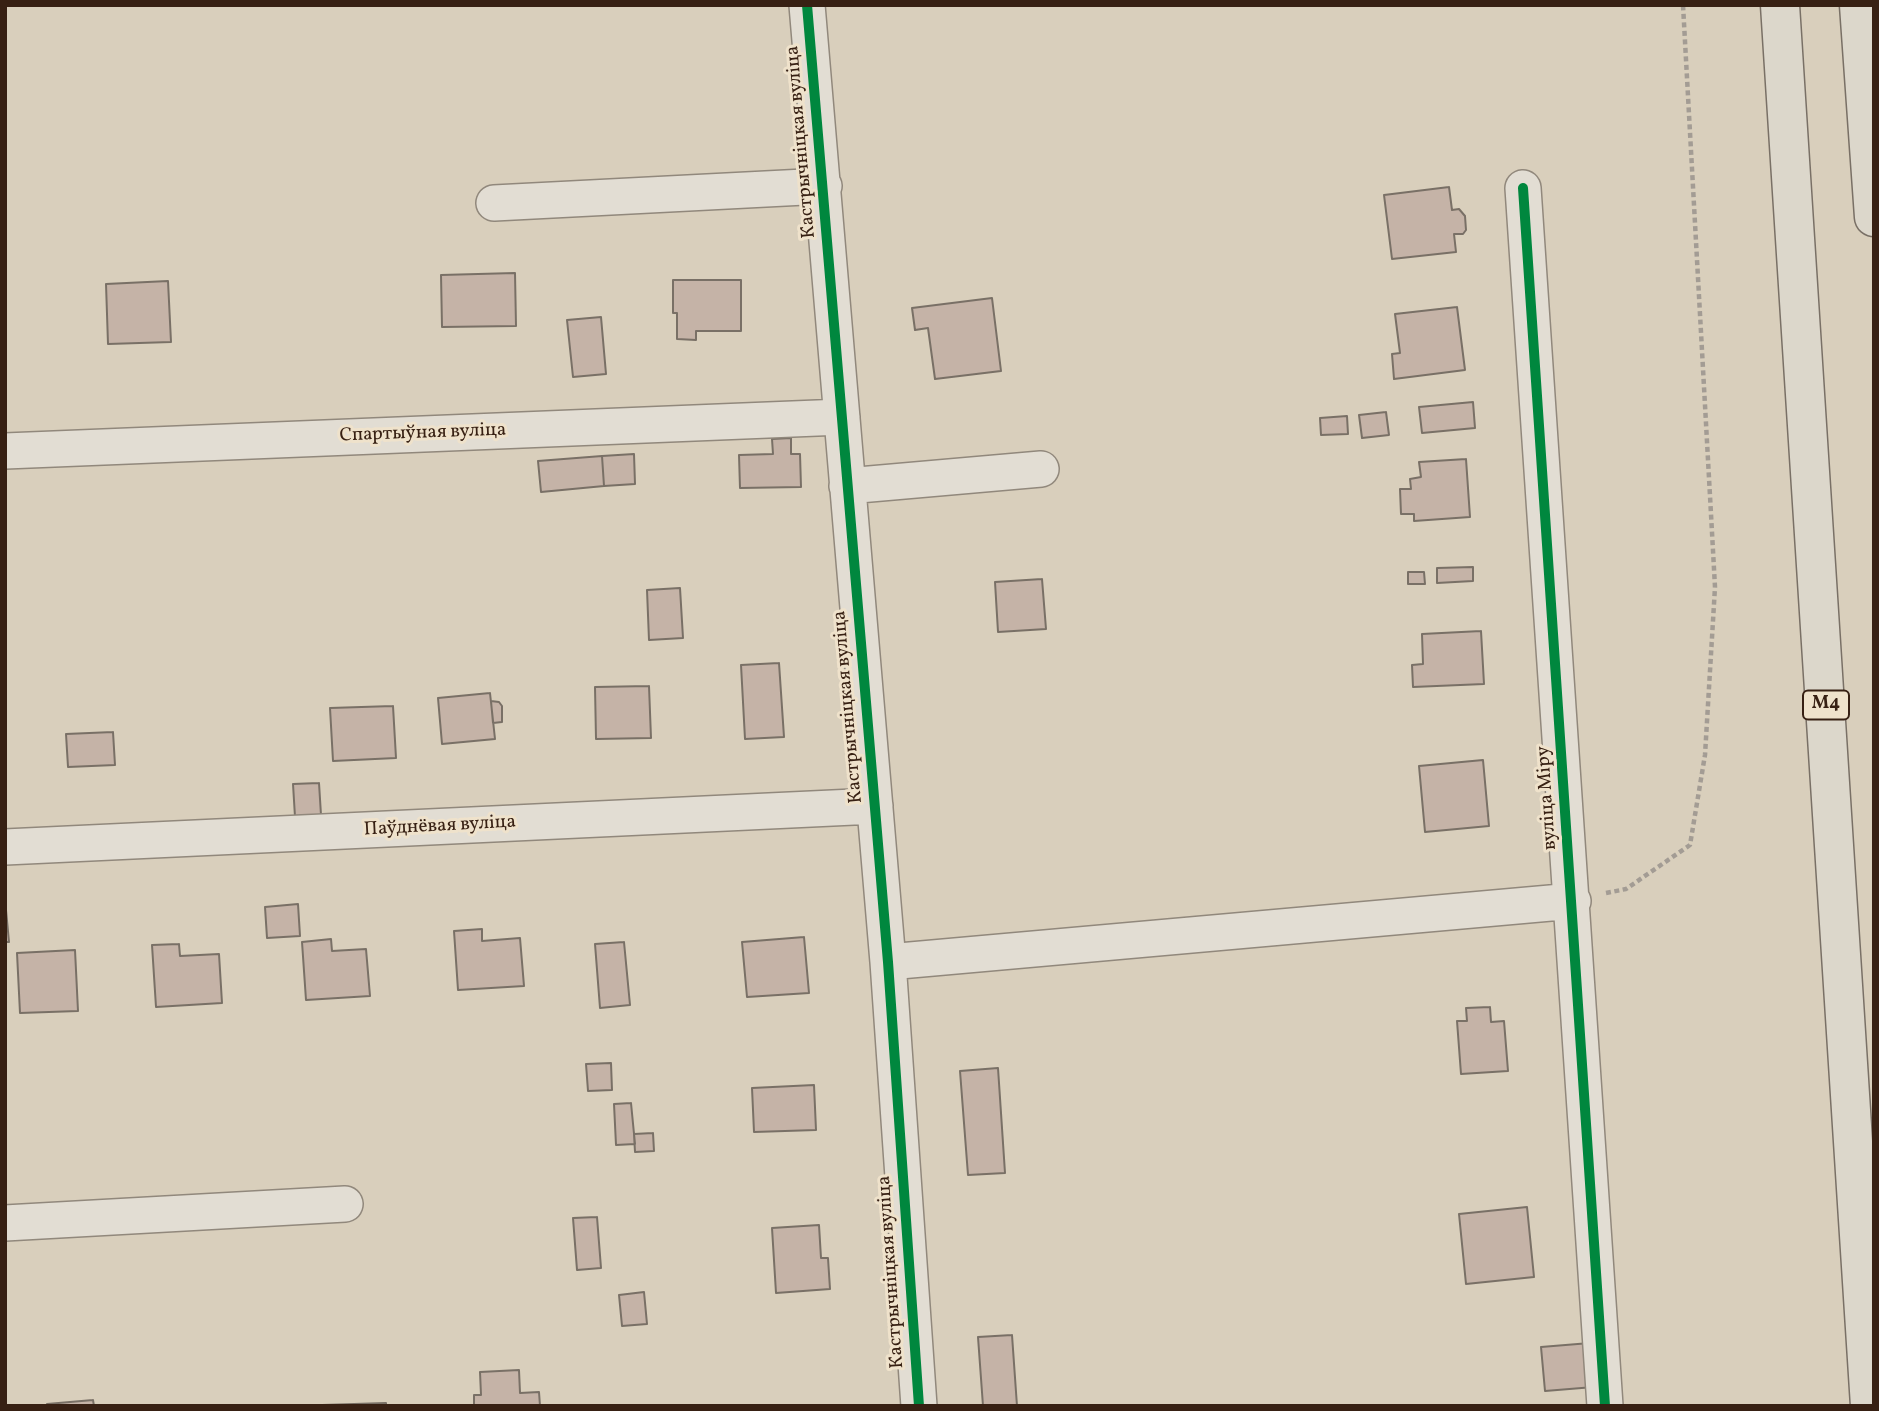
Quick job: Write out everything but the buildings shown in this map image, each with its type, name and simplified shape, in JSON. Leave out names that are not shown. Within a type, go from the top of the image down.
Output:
[{"type":"highway","name":"М4","points":[[1780,5],[1870,1406]]},
{"type":"highway","points":[[1859,5],[1874,218]]},
{"type":"street","name":"Кастрычніцкая вуліца","points":[[807,5],[888,962],[919,1406]]},
{"type":"street","points":[[494,203],[824,187]]},
{"type":"street","name":"вуліца Міру","points":[[1523,188],[1605,1406]]},
{"type":"street","name":"Спартыўная вуліца","points":[[5,451],[842,417]]},
{"type":"street","points":[[847,486],[1041,470]]},
{"type":"street","name":"Паўднёвая вуліца","points":[[5,847],[875,806]]},
{"type":"street","points":[[888,962],[1573,901]]},
{"type":"street","points":[[5,1223],[345,1204]]},
{"type":"path","points":[[1573,901],[1626,888],[1690,845],[1705,755],[1715,587],[1683,5]]},
{"type":"cycle path","points":[[807,5],[888,962],[919,1406]]},
{"type":"cycle path","points":[[1523,188],[1605,1406]]}]
